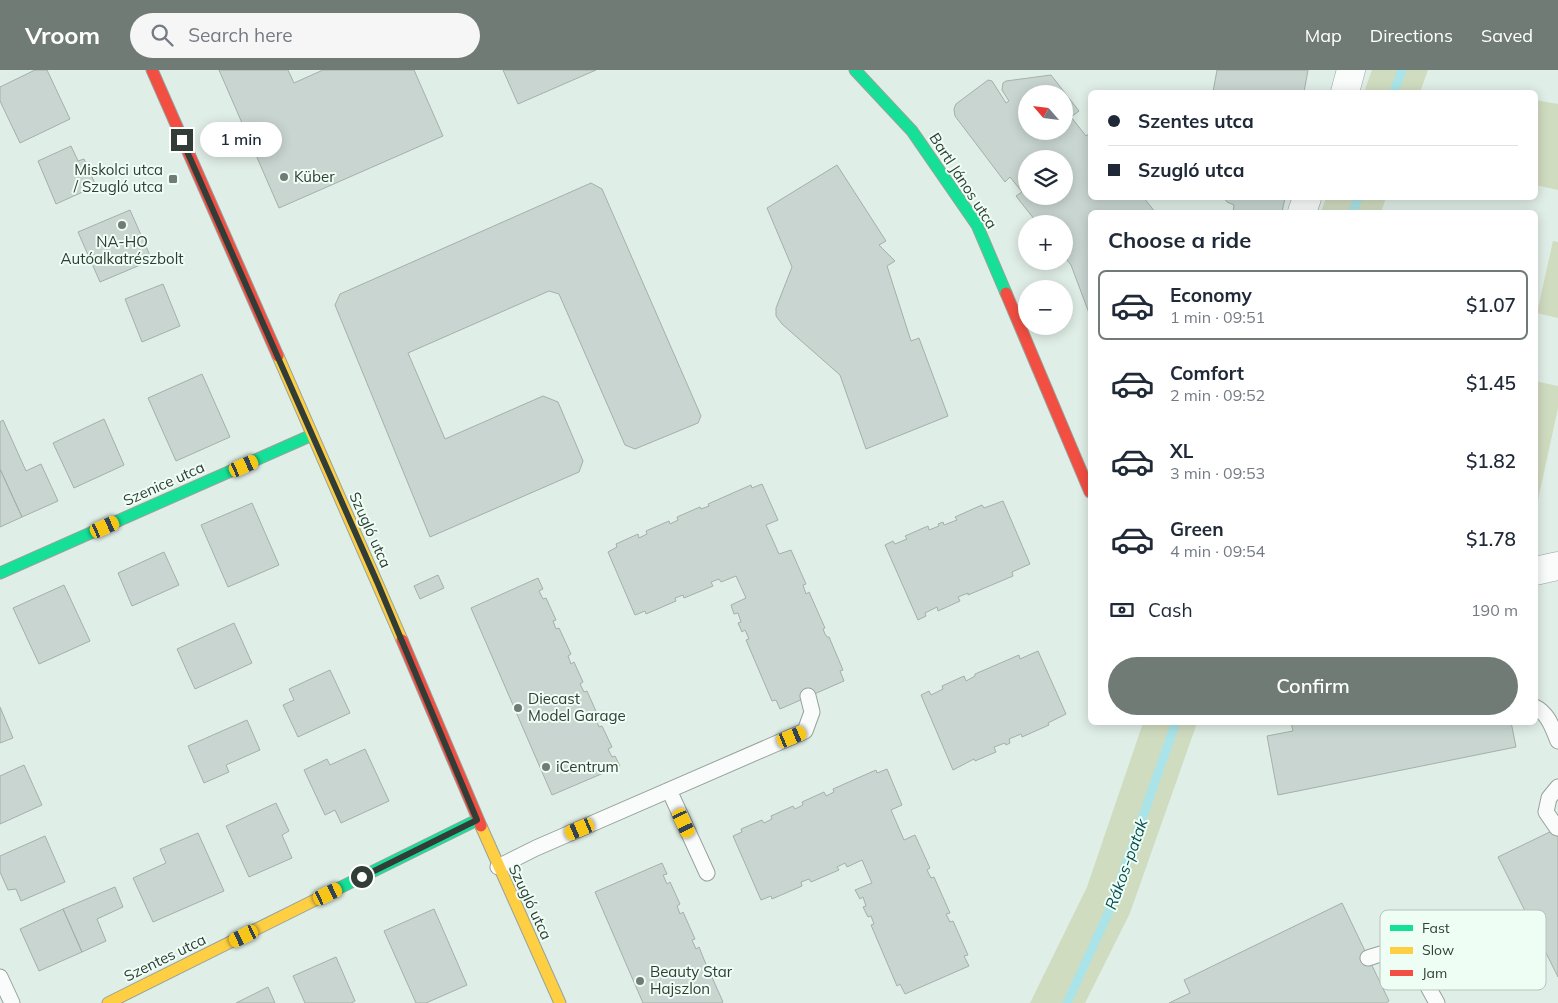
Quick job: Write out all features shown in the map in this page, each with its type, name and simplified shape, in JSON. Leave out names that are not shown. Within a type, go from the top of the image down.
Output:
[{"type":"street","name":"Szugló utca","points":[[152,70],[378,584],[477,820],[560,1003]]},
{"type":"street","name":"Bartl János utca","points":[[855,70],[912,130],[977,225],[1088,487]]},
{"type":"street","points":[[1346,90],[1351,70]]},
{"type":"street","name":"Szenice utca","points":[[0,573],[312,436]]},
{"type":"street","points":[[1538,570],[1558,566]]},
{"type":"street","name":"Szentes utca","points":[[108,1003],[477,820]]},
{"type":"lane","points":[[498,867],[536,848],[805,731],[812,712],[808,696]]},
{"type":"lane","points":[[1538,708],[1550,722],[1558,740]]},
{"type":"lane","points":[[1557,828],[1546,812],[1549,798],[1558,787]]},
{"type":"lane","points":[[669,790],[707,873]]},
{"type":"lane","points":[[1368,958],[1380,955]]},
{"type":"lane","points":[[0,977],[12,1003]]},
{"type":"lane","points":[[1429,990],[1436,1003]]},
{"type":"green space","points":[[1372,70],[1428,70],[1421,90],[1365,90]]},
{"type":"green space","points":[[1538,101],[1558,104],[1558,190],[1538,186]]},
{"type":"green space","points":[[1325,200],[1385,200],[1382,210],[1322,210]]},
{"type":"green space","points":[[1553,241],[1558,242],[1558,318],[1538,313]]},
{"type":"green space","points":[[1538,382],[1558,386],[1558,408],[1538,500]]},
{"type":"green space","points":[[1142,725],[1196,725],[1130,913],[1085,1003],[1030,1003],[1087,887]]},
{"type":"building","points":[[35,70],[47,70],[70,119],[20,143],[0,101],[0,87]]},
{"type":"building","points":[[219,70],[288,70],[294,83],[323,70],[414,70],[443,136],[279,208]]},
{"type":"building","points":[[503,70],[596,70],[518,104]]},
{"type":"building","points":[[1217,70],[1308,70],[1304,90],[1213,90]]},
{"type":"building","points":[[1051,75],[1059,85],[1018,85],[1018,140],[1073,140],[1073,120],[1086,136],[1088,134],[1088,200],[1146,200],[1153,210],[1088,210],[1088,310],[1073,270],[1073,215],[1031,215],[1023,205],[1073,205],[1073,150],[1018,150],[1018,187],[1010,177],[1005,182],[955,116],[954,109],[956,104],[988,80],[992,81],[1006,103],[1009,101],[1002,90],[1003,83],[1006,81]]},
{"type":"building","points":[[1073,103],[1079,111],[1073,116]]},
{"type":"building","points":[[71,146],[78,161],[84,159],[96,186],[56,204],[38,161]]},
{"type":"building","points":[[837,165],[886,241],[879,245],[895,261],[887,266],[911,341],[919,338],[948,416],[866,449],[840,375],[782,324],[776,316],[776,308],[792,267],[767,208]]},
{"type":"building","points":[[591,183],[602,189],[701,416],[698,423],[635,449],[625,445],[559,294],[549,291],[408,353],[445,439],[543,396],[558,402],[583,461],[579,472],[430,537],[335,305],[340,294]]},
{"type":"building","points":[[1226,200],[1285,200],[1282,210],[1233,210],[1234,205]]},
{"type":"building","points":[[130,210],[152,260],[100,282],[78,232]]},
{"type":"building","points":[[163,284],[180,326],[142,342],[125,299]]},
{"type":"building","points":[[202,374],[230,437],[176,461],[148,398]]},
{"type":"building","points":[[104,419],[124,465],[74,488],[53,443]]},
{"type":"building","points":[[3,420],[26,471],[41,464],[58,501],[22,517],[0,469],[0,422]]},
{"type":"building","points":[[0,469],[22,517],[0,527]]},
{"type":"building","points":[[762,484],[778,520],[766,525],[779,554],[791,550],[806,584],[803,585],[806,594],[809,592],[825,628],[823,629],[825,634],[829,637],[843,670],[840,671],[844,681],[780,709],[776,700],[772,701],[746,640],[749,639],[745,630],[742,632],[738,623],[741,622],[738,613],[734,614],[731,605],[746,598],[736,576],[721,582],[719,579],[711,582],[713,586],[684,598],[683,595],[675,598],[676,601],[646,614],[645,611],[635,615],[608,552],[617,547],[616,544],[638,534],[639,538],[647,534],[646,531],[669,521],[670,524],[678,520],[677,517],[700,507],[701,509],[709,506],[708,504],[751,485],[752,488]]},
{"type":"building","points":[[1003,501],[1030,564],[1012,572],[1013,576],[968,595],[968,593],[958,597],[960,601],[938,611],[937,607],[925,613],[926,616],[918,620],[885,545],[893,541],[895,544],[907,539],[905,536],[928,526],[929,530],[943,522],[944,525],[957,520],[955,517],[982,505],[984,508]]},
{"type":"building","points":[[252,503],[279,565],[228,587],[201,525]]},
{"type":"building","points":[[164,552],[179,585],[132,606],[118,573]]},
{"type":"building","points":[[438,575],[444,588],[420,599],[414,586]]},
{"type":"building","points":[[538,578],[543,589],[539,591],[543,599],[546,598],[556,620],[553,621],[556,629],[559,628],[571,654],[568,656],[571,664],[574,662],[583,682],[580,684],[584,692],[587,691],[599,718],[596,719],[599,727],[602,726],[612,747],[608,749],[612,757],[615,756],[620,766],[552,795],[471,608]]},
{"type":"building","points":[[64,585],[90,641],[39,664],[13,608]]},
{"type":"building","points":[[234,623],[252,663],[195,689],[177,649]]},
{"type":"building","points":[[1038,651],[1066,714],[1048,723],[1049,725],[1022,737],[1021,734],[1009,739],[1010,743],[1006,745],[1005,743],[994,747],[996,752],[975,761],[974,759],[953,770],[921,695],[929,691],[931,695],[943,689],[942,686],[964,676],[966,681],[975,676],[975,674],[1019,655],[1020,659]]},
{"type":"building","points":[[330,670],[350,713],[298,737],[283,705],[294,700],[289,689]]},
{"type":"building","points":[[0,707],[13,738],[0,743]]},
{"type":"building","points":[[247,720],[260,750],[226,765],[229,772],[204,783],[188,746]]},
{"type":"building","points":[[1292,725],[1512,725],[1516,747],[1278,795],[1267,736],[1293,731]]},
{"type":"building","points":[[365,749],[389,801],[341,823],[335,810],[325,815],[304,770],[327,759],[330,765]]},
{"type":"building","points":[[24,765],[42,805],[0,824],[0,776]]},
{"type":"building","points":[[887,769],[902,805],[891,810],[904,840],[915,835],[930,868],[927,870],[931,878],[934,877],[950,913],[946,914],[950,922],[953,921],[968,955],[964,956],[969,966],[905,994],[900,984],[897,986],[871,925],[874,924],[871,916],[868,917],[863,907],[866,906],[863,897],[860,899],[855,890],[872,883],[862,860],[847,867],[845,863],[837,867],[839,870],[811,882],[809,879],[801,882],[802,886],[772,899],[771,896],[761,900],[733,836],[742,832],[741,829],[762,820],[764,823],[772,819],[771,816],[793,806],[795,809],[803,805],[802,802],[824,792],[826,796],[834,792],[833,789],[876,770],[877,773]]},
{"type":"building","points":[[276,803],[289,831],[282,835],[292,858],[249,877],[226,826]]},
{"type":"building","points":[[1558,828],[1558,977],[1546,953],[1546,910],[1524,910],[1498,857]]},
{"type":"building","points":[[198,833],[224,891],[153,922],[133,878],[166,863],[160,849]]},
{"type":"building","points":[[45,836],[65,882],[21,901],[16,889],[8,890],[0,872],[0,856]]},
{"type":"building","points":[[662,863],[667,874],[663,875],[667,884],[670,882],[680,904],[677,906],[680,914],[683,912],[695,939],[692,940],[696,949],[699,947],[707,967],[704,969],[708,977],[711,975],[723,1002],[721,1003],[643,1003],[595,892]]},
{"type":"building","points":[[115,887],[123,907],[97,919],[106,941],[82,952],[63,909]]},
{"type":"building","points":[[1342,903],[1380,982],[1380,990],[1384,990],[1389,1001],[1386,1003],[1169,1003],[1190,993],[1184,980]]},
{"type":"building","points":[[63,909],[82,952],[39,971],[20,929]]},
{"type":"building","points":[[434,909],[467,985],[426,1003],[416,1003],[384,931]]},
{"type":"building","points":[[336,957],[355,1001],[351,1003],[305,1003],[293,976]]},
{"type":"building","points":[[268,987],[275,1003],[236,1003]]},
{"type":"waterway","name":"Rákos-patak","points":[[1395,90],[1402,70]]},
{"type":"waterway","name":"Rákos-patak","points":[[1354,210],[1357,200]]},
{"type":"waterway","name":"Rákos-patak","points":[[1067,1003],[1111,907],[1175,725]]},
{"type":"traffic: fast","points":[[855,70],[912,131],[977,225],[1006,293]]},
{"type":"traffic: fast","points":[[0,573],[312,435]]},
{"type":"traffic: fast","points":[[319,898],[477,820]]},
{"type":"traffic: slow","points":[[278,356],[402,640]]},
{"type":"traffic: slow","points":[[481,826],[560,1003]]},
{"type":"traffic: slow","points":[[108,1003],[319,898]]},
{"type":"traffic: jam","points":[[152,70],[278,356]]},
{"type":"traffic: jam","points":[[1006,293],[1088,487]]},
{"type":"traffic: jam","points":[[402,640],[481,826]]},
{"type":"place","name":"Küber","points":[[284,177]]},
{"type":"place","name":"Miskolci utca / Szugló utca","points":[[173,179]]},
{"type":"place","name":"NA-HO Autóalkatrészbolt","points":[[122,225]]},
{"type":"place","name":"Diecast Model Garage","points":[[518,708]]},
{"type":"place","name":"iCentrum","points":[[546,767]]},
{"type":"place","name":"Beauty Star Hajszlon","points":[[640,981]]},
{"type":"route","points":[[182,140],[378,584],[477,820],[362,877]]}]
